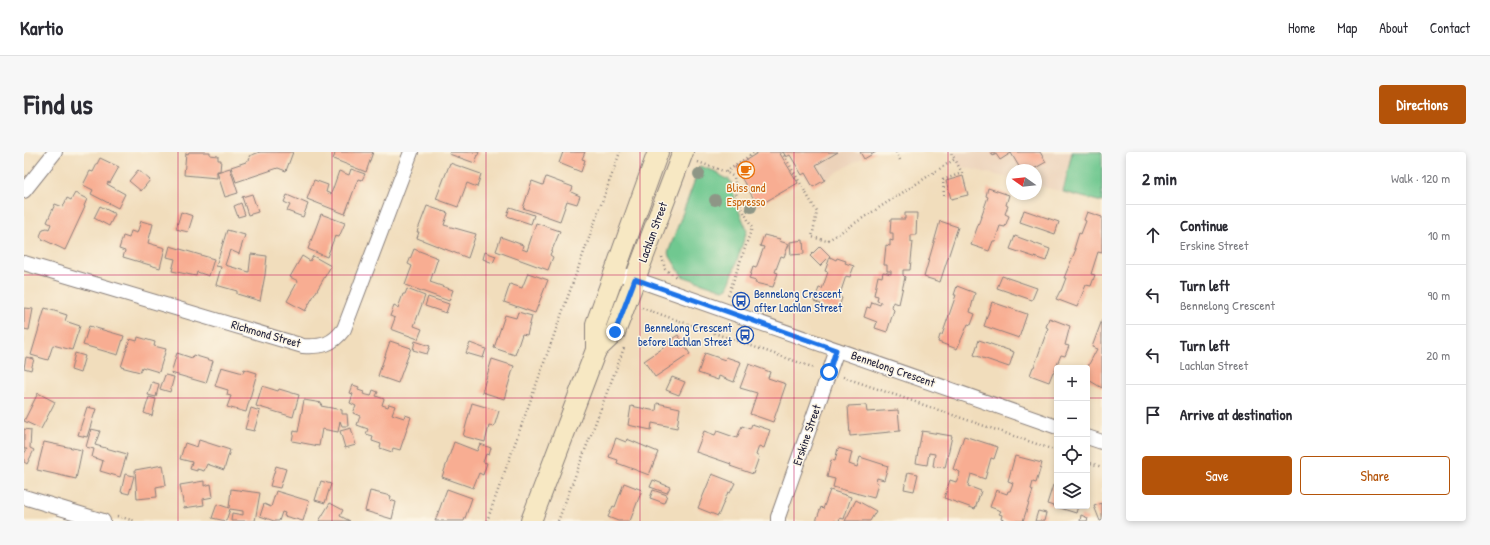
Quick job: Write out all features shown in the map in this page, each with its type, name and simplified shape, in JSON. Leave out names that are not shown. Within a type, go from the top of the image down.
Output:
[{"type":"street","points":[[24,191],[54,152]]},
{"type":"street","name":"Richmond Street","points":[[24,263],[303,346],[315,347],[327,344],[337,338],[344,329],[411,152]]},
{"type":"street","name":"Lachlan Street","points":[[531,521],[596,350],[596,324],[658,152]]},
{"type":"street","name":"Lachlan Street","points":[[596,350],[615,332],[635,279],[690,157]]},
{"type":"street","name":"Bennelong Crescent","points":[[615,272],[1054,426]]},
{"type":"street","name":"Erskine Street","points":[[778,521],[778,517],[836,350]]},
{"type":"street","points":[[1090,438],[1102,442]]},
{"type":"street","points":[[24,498],[103,521]]},
{"type":"path","points":[[487,521],[620,152]]},
{"type":"path","points":[[726,172],[755,152]]},
{"type":"path","points":[[782,152],[817,212],[812,237],[827,241],[955,159]]},
{"type":"path","points":[[896,152],[900,160]]},
{"type":"path","points":[[944,196],[943,180],[962,173],[950,152]]},
{"type":"path","points":[[690,157],[726,172],[734,178],[737,198],[752,228],[728,296]]},
{"type":"path","points":[[640,307],[1054,450]]},
{"type":"path","points":[[558,521],[626,344]]},
{"type":"path","points":[[1090,463],[1102,467]]},
{"type":"shaded area","points":[[791,152],[872,152],[812,187]]},
{"type":"shaded area","points":[[951,152],[1073,153],[1063,192],[1042,187],[1042,164],[1006,164],[1006,178],[959,166]]},
{"type":"green space","points":[[1072,152],[1102,152],[1102,202],[1063,192]]},
{"type":"green space","points":[[700,166],[717,172],[724,178],[729,179],[736,204],[747,230],[728,288],[723,290],[682,276],[668,253]]},
{"type":"building","points":[[189,152],[210,152],[210,155],[218,156],[218,160],[221,160],[220,171],[217,171],[217,178],[184,175],[186,153],[188,154]]},
{"type":"building","points":[[260,152],[293,152],[286,171],[278,168],[236,182],[231,167],[246,162],[250,159],[249,156]]},
{"type":"building","points":[[331,152],[373,152],[366,172],[333,159],[335,154]]},
{"type":"building","points":[[450,152],[479,152],[475,163],[449,154]]},
{"type":"building","points":[[563,152],[585,152],[582,159],[585,160],[581,172],[559,163]]},
{"type":"building","points":[[759,152],[779,152],[798,183],[758,206],[735,167]]},
{"type":"building","points":[[783,152],[838,152],[816,165],[825,180],[813,187],[805,173],[802,175],[790,155],[786,157]]},
{"type":"building","points":[[860,152],[876,152],[864,159]]},
{"type":"building","points":[[991,152],[1040,152],[1046,162],[1042,164],[1017,164],[1011,153],[1000,160],[996,154],[993,156]]},
{"type":"building","points":[[100,158],[119,167],[110,183],[108,182],[107,184],[125,194],[118,208],[91,194],[93,190],[83,185],[90,171],[93,172]]},
{"type":"building","points":[[450,163],[481,174],[477,187],[467,183],[458,207],[436,199]]},
{"type":"building","points":[[230,168],[238,193],[225,197],[217,172]]},
{"type":"building","points":[[351,169],[365,174],[362,180],[358,179],[345,214],[307,199],[314,180],[328,185],[326,192],[331,194],[339,171],[349,175]]},
{"type":"building","points":[[138,170],[150,180],[141,191],[129,181]]},
{"type":"building","points":[[963,176],[968,195],[951,199],[946,181]]},
{"type":"building","points":[[546,177],[573,187],[571,192],[580,196],[577,204],[567,201],[560,221],[523,208],[532,181],[543,185]]},
{"type":"building","points":[[988,188],[1006,194],[1006,200],[1008,200],[1006,205],[1008,206],[1005,214],[1009,216],[1005,227],[1000,226],[995,241],[993,241],[989,251],[971,245],[988,197],[986,196]]},
{"type":"building","points":[[75,193],[87,199],[84,206],[85,207],[65,250],[42,239],[40,236],[43,229],[49,229],[51,224],[47,222],[55,204],[63,207],[67,198],[71,200]]},
{"type":"building","points":[[252,194],[258,212],[248,215],[242,197]]},
{"type":"building","points":[[287,195],[308,204],[303,217],[287,211],[290,205],[284,202]]},
{"type":"building","points":[[241,203],[245,215],[238,217],[234,206]]},
{"type":"building","points":[[100,206],[115,214],[109,226],[94,218]]},
{"type":"building","points":[[427,206],[448,213],[444,225],[476,234],[468,258],[417,238],[419,232],[417,232]]},
{"type":"building","points":[[510,207],[534,215],[531,224],[507,216]]},
{"type":"building","points":[[1024,210],[1059,222],[1055,234],[1020,222]]},
{"type":"building","points":[[181,212],[193,216],[188,232],[176,229]]},
{"type":"building","points":[[1087,212],[1102,217],[1102,253],[1098,252],[1091,274],[1095,275],[1091,286],[1086,285],[1077,307],[1056,299],[1066,278],[1064,278],[1076,249],[1074,249],[1079,233],[1081,234],[1086,221],[1084,220]]},
{"type":"building","points":[[905,213],[917,213],[916,235],[911,235],[911,242],[913,242],[910,270],[903,270],[903,275],[905,277],[899,304],[893,302],[892,308],[894,310],[887,332],[875,328],[877,322],[864,317],[867,307],[870,308],[872,302],[880,305],[881,302],[877,301],[878,296],[874,295],[878,276],[882,277],[883,272],[891,274],[891,271],[887,271],[887,265],[884,265],[886,245],[890,246],[890,240],[893,241],[893,233],[890,233],[891,219],[905,219]]},
{"type":"building","points":[[321,214],[345,223],[339,237],[335,236],[327,257],[308,249]]},
{"type":"building","points":[[141,221],[153,224],[148,243],[165,248],[160,268],[123,257],[125,251],[119,249],[123,236],[129,238],[131,231],[137,233]]},
{"type":"building","points":[[940,221],[958,227],[940,282],[924,277]]},
{"type":"building","points":[[536,223],[560,231],[550,255],[553,257],[548,270],[496,251],[501,237],[523,245],[522,249],[527,251]]},
{"type":"building","points":[[227,230],[245,235],[239,254],[230,250],[225,265],[249,272],[251,254],[267,256],[260,301],[237,294],[237,291],[216,285],[221,267],[216,266]]},
{"type":"building","points":[[764,235],[780,239],[779,241],[789,244],[784,257],[781,256],[775,272],[778,273],[773,287],[755,283],[756,281],[749,279],[753,267],[756,268],[764,247],[760,246]]},
{"type":"building","points":[[1015,236],[1050,249],[1046,261],[1010,249]]},
{"type":"building","points":[[803,240],[804,254],[791,255],[790,242]]},
{"type":"building","points":[[170,246],[214,259],[209,276],[197,272],[196,276],[172,271],[175,259],[167,257]]},
{"type":"building","points":[[820,246],[830,256],[820,266],[810,256]]},
{"type":"building","points":[[414,249],[438,258],[430,282],[453,290],[449,301],[405,285],[412,266],[408,264]]},
{"type":"building","points":[[485,252],[496,256],[493,263],[483,259]]},
{"type":"building","points":[[302,256],[310,261],[313,256],[331,266],[305,311],[287,301],[298,281],[290,277]]},
{"type":"building","points":[[830,257],[836,260],[837,258],[846,261],[845,263],[854,266],[850,277],[846,276],[839,297],[842,298],[838,310],[820,306],[821,304],[814,301],[819,288],[822,289],[828,272],[825,271]]},
{"type":"building","points":[[528,273],[548,280],[535,313],[504,302],[510,284],[522,288]]},
{"type":"building","points":[[1002,276],[1037,288],[1032,300],[997,288]]},
{"type":"building","points":[[957,286],[975,293],[970,312],[975,314],[971,325],[968,324],[957,349],[938,342],[940,335],[942,335],[956,295],[954,295]]},
{"type":"building","points":[[407,289],[425,296],[414,326],[422,329],[418,339],[391,329],[395,318],[390,316],[394,306],[398,308],[403,294],[405,294]]},
{"type":"building","points":[[428,297],[449,304],[446,313],[425,306]]},
{"type":"building","points":[[992,302],[1027,314],[1019,338],[984,326]]},
{"type":"building","points":[[24,308],[33,309],[29,330],[24,329]]},
{"type":"building","points":[[45,308],[67,315],[65,321],[80,326],[72,350],[53,345],[48,360],[31,355]]},
{"type":"building","points":[[518,312],[532,316],[527,335],[522,334],[515,355],[494,348],[505,315],[516,318]]},
{"type":"building","points":[[1049,318],[1070,326],[1065,345],[1069,346],[1065,356],[1061,355],[1057,365],[1054,365],[1054,372],[1049,382],[1030,375],[1048,328],[1046,327]]},
{"type":"building","points":[[1102,320],[1102,388],[1090,381],[1090,365],[1089,365],[1097,349],[1092,347]]},
{"type":"building","points":[[89,326],[124,336],[118,355],[83,345]]},
{"type":"building","points":[[678,335],[690,354],[655,377],[644,361],[669,344],[667,342]]},
{"type":"building","points":[[138,337],[155,342],[154,346],[166,349],[159,372],[142,367],[140,372],[121,367],[130,339],[137,341]]},
{"type":"building","points":[[979,340],[1014,352],[1009,367],[974,355]]},
{"type":"building","points":[[390,341],[411,348],[398,383],[378,376]]},
{"type":"building","points":[[415,341],[430,346],[427,354],[413,350]]},
{"type":"building","points":[[470,343],[486,349],[483,358],[466,353]]},
{"type":"building","points":[[75,353],[85,356],[80,373],[71,370]]},
{"type":"building","points":[[177,353],[192,358],[193,355],[213,361],[206,383],[171,373]]},
{"type":"building","points":[[705,353],[725,360],[726,357],[741,362],[734,382],[719,376],[718,380],[698,373]]},
{"type":"building","points":[[26,357],[34,359],[31,370],[24,368]]},
{"type":"building","points":[[492,359],[514,366],[504,399],[482,392]]},
{"type":"building","points":[[749,364],[770,372],[768,378],[786,384],[773,422],[750,414],[757,393],[740,388]]},
{"type":"building","points":[[221,367],[243,373],[244,369],[257,373],[246,412],[227,407],[231,396],[227,395],[228,390],[215,386]]},
{"type":"building","points":[[165,375],[174,377],[170,392],[160,389]]},
{"type":"building","points":[[672,377],[685,382],[679,395],[666,390]]},
{"type":"building","points":[[152,382],[159,384],[156,397],[148,395]]},
{"type":"building","points":[[353,385],[359,387],[358,390],[364,392],[363,394],[371,396],[373,390],[378,392],[376,396],[384,399],[382,405],[388,407],[389,404],[395,406],[392,414],[404,418],[405,415],[411,417],[400,450],[393,448],[392,452],[380,448],[381,444],[372,441],[373,436],[366,434],[368,429],[357,425],[360,416],[353,413],[356,406],[350,403],[353,394],[350,393]]},
{"type":"building","points":[[262,386],[299,395],[293,417],[256,406]]},
{"type":"building","points":[[38,393],[55,402],[41,429],[24,421]]},
{"type":"building","points":[[149,397],[156,399],[152,416],[144,413]]},
{"type":"building","points":[[304,400],[322,403],[321,406],[342,410],[342,414],[347,414],[348,426],[342,426],[340,421],[338,432],[322,429],[319,446],[292,441],[294,431],[298,432]]},
{"type":"building","points":[[472,403],[499,411],[494,427],[489,426],[485,442],[463,436]]},
{"type":"building","points":[[657,403],[680,408],[677,428],[652,423],[651,430],[628,425],[631,406],[656,411]]},
{"type":"building","points":[[866,405],[867,412],[898,410],[900,431],[850,436],[848,406]]},
{"type":"building","points":[[87,407],[96,409],[87,437],[78,435]]},
{"type":"building","points":[[251,408],[260,411],[254,431],[245,429]]},
{"type":"building","points":[[752,424],[770,430],[764,448],[759,446],[756,455],[759,457],[753,474],[730,466],[731,464],[696,452],[704,431],[715,435],[717,431],[737,438],[742,426],[750,429]]},
{"type":"building","points":[[351,428],[356,445],[345,448],[340,431]]},
{"type":"building","points":[[24,429],[31,430],[30,448],[34,450],[27,464],[24,462],[24,454],[27,449],[24,449]]},
{"type":"building","points":[[91,429],[100,431],[95,445],[127,454],[120,477],[100,471],[103,461],[92,457],[94,449],[86,447]]},
{"type":"building","points":[[922,431],[952,436],[945,468],[933,466],[935,454],[929,453],[927,465],[916,463]]},
{"type":"building","points":[[964,436],[998,447],[994,459],[991,458],[985,479],[971,474],[968,486],[981,491],[975,509],[944,498],[950,480],[956,482],[959,476],[960,472],[953,469]]},
{"type":"building","points":[[616,438],[626,442],[627,439],[658,452],[649,475],[617,463],[618,460],[609,457]]},
{"type":"building","points":[[199,440],[230,450],[224,470],[207,464],[204,471],[197,469],[197,471],[190,469],[192,462],[180,459],[185,443],[197,447]]},
{"type":"building","points":[[44,442],[82,450],[76,479],[37,470]]},
{"type":"building","points":[[454,442],[477,451],[480,444],[491,448],[489,455],[486,454],[483,462],[487,463],[483,475],[479,473],[473,488],[442,477]]},
{"type":"building","points":[[838,448],[852,452],[849,464],[857,467],[860,457],[888,466],[884,480],[877,478],[876,482],[878,483],[874,498],[833,487],[835,479],[827,477],[831,460],[835,461]]},
{"type":"building","points":[[1015,456],[1042,463],[1036,483],[1033,482],[1031,489],[1033,490],[1023,521],[1007,521],[1001,519],[1002,515],[999,514],[1001,511],[990,507],[996,490],[1007,494],[1008,491],[1010,491],[1013,483],[1008,481]]},
{"type":"building","points":[[163,465],[166,485],[156,487],[157,497],[137,499],[135,470]]},
{"type":"building","points":[[276,466],[286,469],[280,488],[270,486]]},
{"type":"building","points":[[908,472],[918,474],[914,491],[904,489]]},
{"type":"building","points":[[125,474],[134,476],[129,494],[121,492]]},
{"type":"building","points":[[712,474],[735,483],[730,493],[728,492],[718,516],[698,508]]},
{"type":"building","points":[[653,480],[670,487],[667,493],[650,487]]},
{"type":"building","points":[[204,481],[204,486],[211,484],[213,497],[203,499],[204,505],[184,508],[180,485]]},
{"type":"building","points":[[321,481],[331,484],[325,503],[315,500]]},
{"type":"building","points":[[624,483],[642,490],[630,521],[618,521],[608,517],[613,506],[615,507]]},
{"type":"building","points":[[1053,485],[1054,485],[1054,506],[1047,504]]},
{"type":"building","points":[[231,489],[260,493],[255,521],[231,521],[232,513],[243,515],[243,511],[230,509],[226,521],[212,518],[217,504],[229,508]]},
{"type":"building","points":[[447,489],[472,498],[464,521],[435,521]]},
{"type":"building","points":[[653,490],[667,495],[664,503],[650,498]]},
{"type":"building","points":[[830,490],[851,497],[844,519],[840,518],[839,521],[816,521],[821,507],[823,509]]},
{"type":"building","points":[[276,491],[309,501],[303,521],[284,516],[285,513],[282,512],[279,521],[274,521],[260,516],[264,504],[271,507]]},
{"type":"building","points":[[370,491],[391,496],[390,500],[396,502],[392,519],[365,511]]},
{"type":"building","points":[[856,500],[876,511],[870,521],[845,521]]},
{"type":"building","points":[[330,503],[343,510],[340,516],[350,521],[319,521]]},
{"type":"building","points":[[1102,503],[1102,521],[1100,521],[1094,506]]},
{"type":"building","points":[[1063,509],[1077,509],[1076,513]]},
{"type":"building","points":[[1038,511],[1046,513],[1044,521],[1035,521]]},
{"type":"building","points":[[1081,515],[1088,518],[1087,521],[1080,521]]},
{"type":"place","name":"Bliss and Espresso","points":[[746,170]]},
{"type":"place","name":"Bennelong Crescent after Lachlan Street","points":[[741,301]]},
{"type":"place","name":"Bennelong Crescent before Lachlan Street","points":[[745,335]]},
{"type":"route","points":[[615,332],[635,279],[836,350],[829,372]]}]
